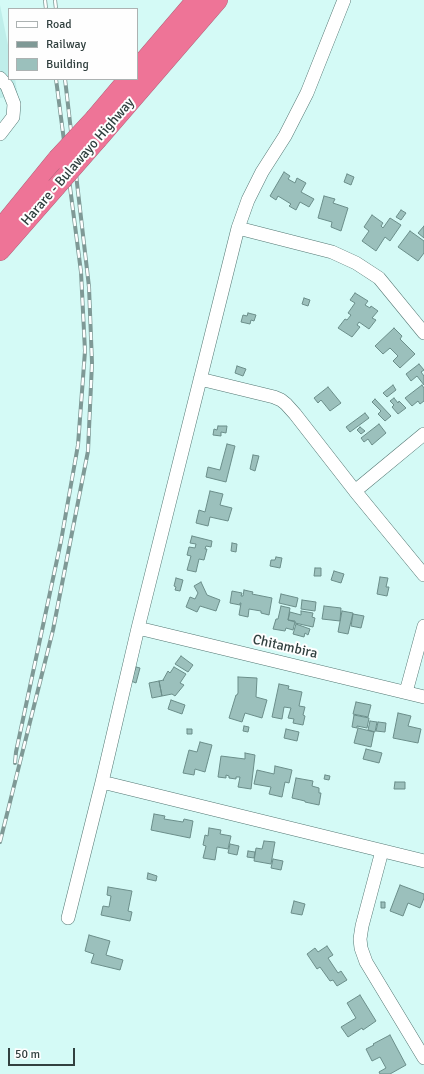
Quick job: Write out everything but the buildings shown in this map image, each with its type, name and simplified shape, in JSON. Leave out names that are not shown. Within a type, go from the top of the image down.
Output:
[{"type":"highway","points":[[138,68],[196,0]]},
{"type":"highway","name":"Harare - Bulawayo Highway","points":[[0,251],[218,0]]},
{"type":"highway","name":"Harare - Bulawayo Highway","points":[[0,229],[57,160],[127,80]]},
{"type":"street","points":[[68,918],[138,628],[238,228],[248,200],[262,172],[285,136],[307,93],[344,0]]},
{"type":"street","points":[[0,78],[7,86],[14,104],[13,118],[0,134]]},
{"type":"street","points":[[238,228],[332,252],[356,262],[379,278],[424,333]]},
{"type":"street","points":[[200,379],[274,397],[286,404],[424,575]]},
{"type":"street","points":[[355,491],[424,434]]},
{"type":"street","points":[[406,692],[424,626]]},
{"type":"street","name":"Chitambira","points":[[138,628],[424,697]]},
{"type":"street","points":[[102,782],[424,861]]},
{"type":"street","points":[[382,851],[362,926],[360,939],[361,948],[366,962],[424,1058]]},
{"type":"shaded area","points":[[0,5],[8,45],[8,80],[15,80],[18,96],[0,98]]},
{"type":"railway","points":[[45,0],[46,8]]},
{"type":"railway","points":[[55,0],[56,8]]},
{"type":"railway","points":[[15,763],[16,752],[61,541],[78,445],[85,351],[81,272],[56,80]]},
{"type":"railway","points":[[0,842],[53,630],[88,451],[92,363],[89,287],[65,80]]}]
